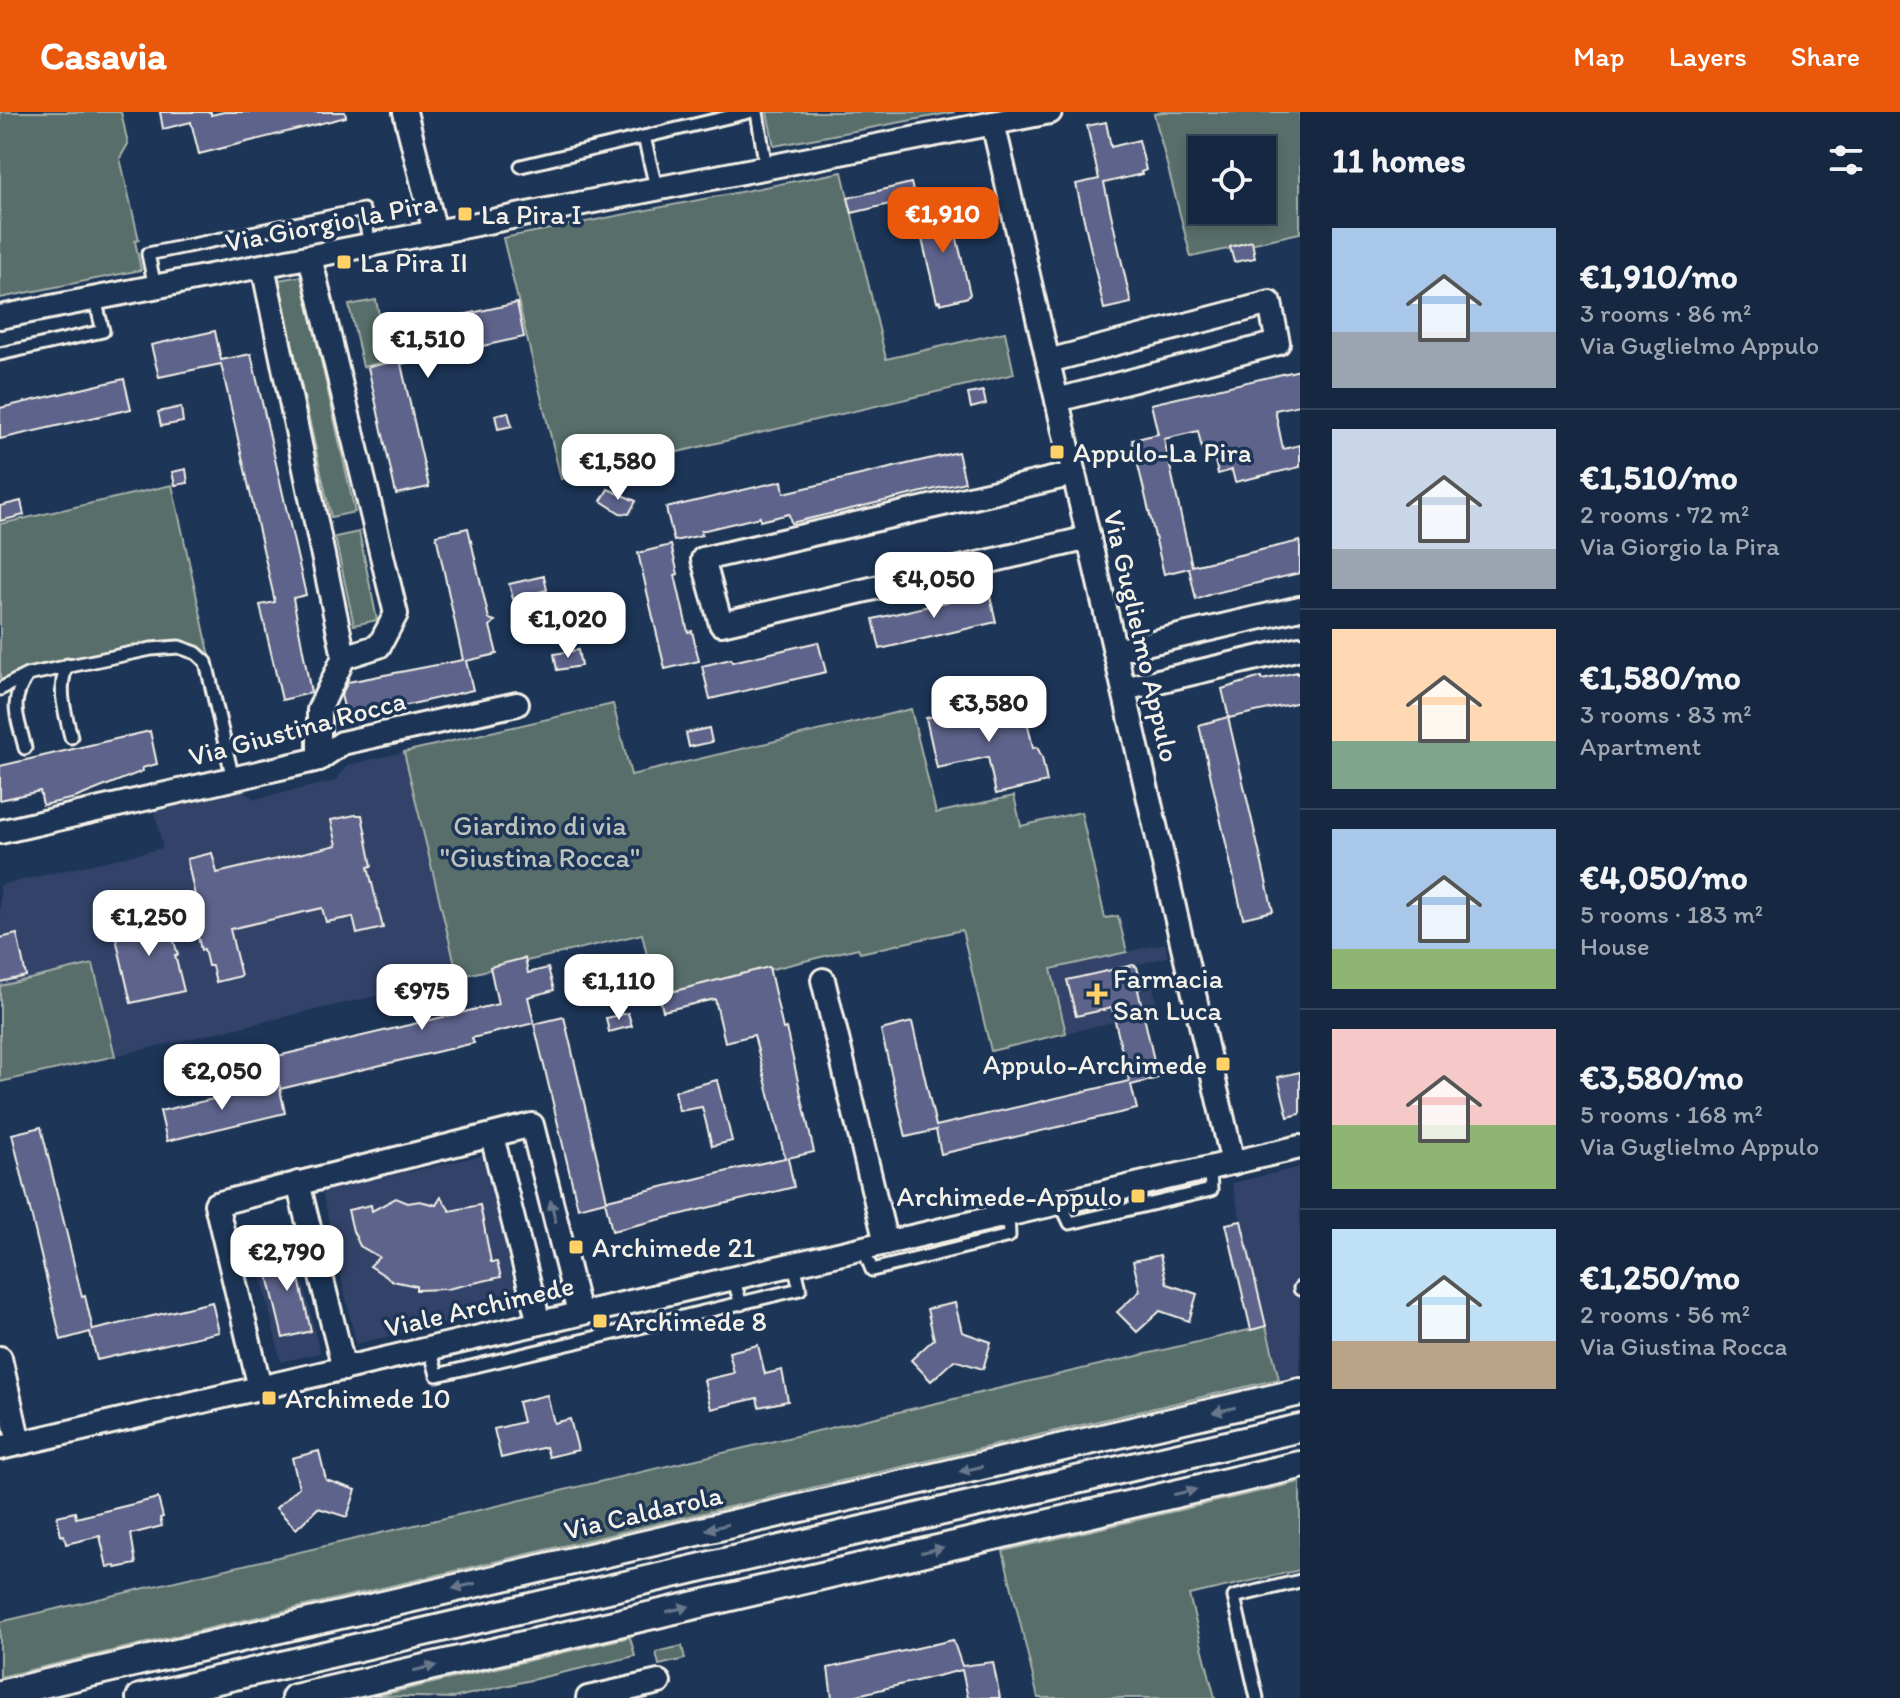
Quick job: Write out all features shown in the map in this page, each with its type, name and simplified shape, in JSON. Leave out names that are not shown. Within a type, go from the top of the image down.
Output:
[{"type":"street","points":[[405,112],[435,232]]},
{"type":"street","name":"Via Giorgio la Pira","points":[[0,317],[1050,112]]},
{"type":"street","name":"Via Guglielmo Appulo","points":[[993,123],[1233,1163]]},
{"type":"street","points":[[310,257],[396,614],[379,646],[344,657]]},
{"type":"street","points":[[263,266],[344,657],[319,710],[319,759]]},
{"type":"street","points":[[1048,361],[1270,303],[1278,343],[1057,400]]},
{"type":"street","points":[[1074,474],[703,559],[721,624],[1089,538]]},
{"type":"street","points":[[1115,651],[1300,608]]},
{"type":"street","points":[[1124,689],[1300,648]]},
{"type":"street","name":"Via Giustina Rocca","points":[[0,832],[319,759],[342,743],[517,704]]},
{"type":"street","points":[[823,980],[886,1243]]},
{"type":"street","points":[[260,1388],[216,1204],[532,1125],[579,1313]]},
{"type":"street","points":[[492,1136],[532,1325]]},
{"type":"street","name":"Viale Archimede","points":[[10,1445],[1300,1147]]},
{"type":"street","points":[[298,1183],[344,1369]]},
{"type":"street","points":[[0,1358],[10,1445]]},
{"type":"street","name":"Via Caldarola","points":[[0,1694],[1300,1392]]},
{"type":"street","points":[[140,1698],[1300,1428]]},
{"type":"street","points":[[295,1698],[1300,1465]]},
{"type":"street","points":[[588,1698],[659,1682]]},
{"type":"lane","points":[[521,166],[749,112]]},
{"type":"lane","points":[[757,112],[766,168]]},
{"type":"lane","points":[[644,137],[656,187]]},
{"type":"lane","points":[[155,287],[148,254],[347,213],[363,210],[370,245]]},
{"type":"lane","points":[[0,354],[103,331],[95,299]]},
{"type":"lane","points":[[0,689],[27,675],[151,649],[179,647],[196,653],[206,662],[233,779]]},
{"type":"lane","points":[[67,665],[61,680],[61,693],[71,737]]},
{"type":"lane","points":[[25,748],[15,703],[16,692],[27,675]]},
{"type":"lane","points":[[863,1248],[872,1270],[1009,1236],[1008,1214]]},
{"type":"lane","points":[[430,1348],[437,1375],[800,1289],[794,1264]]},
{"type":"lane","points":[[733,1278],[741,1304]]},
{"type":"lane","points":[[531,1353],[532,1325]]},
{"type":"lane","points":[[1257,1698],[1234,1597],[1300,1581]]},
{"type":"shaded area","points":[[404,752],[458,977],[115,1056],[93,964],[0,986],[0,885],[163,848],[154,809],[239,789],[255,799],[335,781],[347,765]]},
{"type":"shaded area","points":[[1165,943],[1168,957],[1134,965],[1142,987],[1140,990],[1153,987],[1159,1012],[1066,1033],[1050,970]]},
{"type":"shaded area","points":[[484,1155],[519,1307],[356,1344],[322,1191]]},
{"type":"shaded area","points":[[1300,1167],[1300,1375],[1279,1379],[1232,1183]]},
{"type":"shaded area","points":[[293,1240],[320,1353],[281,1362],[255,1249]]},
{"type":"green space","points":[[0,112],[121,112],[128,144],[120,158],[139,240],[135,241],[141,270],[0,298]]},
{"type":"green space","points":[[767,112],[955,112],[774,146]]},
{"type":"green space","points":[[1300,112],[1300,233],[1191,257],[1154,114]]},
{"type":"green space","points":[[842,172],[886,359],[1005,332],[1014,374],[561,479],[503,238]]},
{"type":"green space","points":[[302,276],[355,512],[331,517],[278,280]]},
{"type":"green space","points":[[376,300],[384,338],[389,337],[394,359],[363,367],[349,305]]},
{"type":"green space","points":[[172,485],[211,661],[206,656],[150,645],[48,664],[0,684],[0,524]]},
{"type":"green space","points":[[359,532],[377,620],[354,625],[335,537]]},
{"type":"green space","name":"Giardino di via \"Giustina Rocca\"","points":[[613,704],[631,775],[911,709],[936,813],[1014,796],[1021,826],[1081,812],[1105,918],[1118,916],[1127,952],[1051,969],[1066,1033],[991,1051],[962,930],[860,953],[858,948],[657,997],[642,934],[458,977],[404,752]]},
{"type":"green space","points":[[93,964],[115,1056],[0,1082],[0,986]]},
{"type":"green space","points":[[1266,1326],[1279,1379],[0,1677],[0,1622]]},
{"type":"green space","points":[[1300,1482],[1300,1570],[1189,1595],[1215,1698],[1038,1698],[1003,1551]]},
{"type":"green space","points":[[630,1637],[635,1656],[453,1698],[377,1696]]},
{"type":"green space","points":[[682,1646],[685,1659],[659,1665],[656,1652]]},
{"type":"building","points":[[160,112],[211,112],[211,115],[224,112],[345,112],[346,117],[199,154],[191,122],[163,129]]},
{"type":"building","points":[[1106,122],[1111,147],[1139,140],[1146,170],[1142,174],[1104,183],[1131,303],[1104,309],[1076,184],[1099,179],[1087,126]]},
{"type":"building","points":[[911,183],[915,198],[852,213],[848,198]]},
{"type":"building","points":[[947,207],[970,294],[940,304],[916,214]]},
{"type":"building","points":[[1252,241],[1255,258],[1234,262],[1230,247]]},
{"type":"building","points":[[517,303],[524,337],[401,364],[429,487],[396,494],[368,367],[397,361],[390,331]]},
{"type":"building","points":[[215,331],[221,360],[251,354],[306,595],[293,598],[311,693],[282,700],[260,605],[275,602],[221,364],[159,377],[151,345]]},
{"type":"building","points":[[1300,370],[1300,405],[1275,410],[1283,449],[1300,445],[1300,467],[1235,482],[1232,470],[1218,474],[1213,452],[1203,454],[1198,431],[1164,439],[1192,566],[1300,541],[1300,573],[1196,600],[1189,568],[1164,574],[1132,440],[1158,434],[1151,404]]},
{"type":"building","points":[[124,379],[131,409],[0,439],[0,408]]},
{"type":"building","points":[[983,391],[986,404],[971,408],[968,394]]},
{"type":"building","points":[[181,407],[183,422],[161,426],[158,412]]},
{"type":"building","points":[[508,412],[512,426],[498,429],[495,415]]},
{"type":"building","points":[[958,452],[965,482],[791,523],[789,514],[760,521],[760,517],[674,541],[666,508],[782,481],[784,493]]},
{"type":"building","points":[[186,469],[188,483],[175,485],[172,472]]},
{"type":"building","points":[[608,489],[636,501],[629,514],[620,513],[601,501]]},
{"type":"building","points":[[21,501],[24,515],[0,521],[0,506]]},
{"type":"building","points":[[468,528],[489,619],[495,621],[490,626],[497,654],[466,661],[473,690],[347,719],[341,695],[348,682],[463,660],[436,535]]},
{"type":"building","points":[[671,545],[688,632],[692,631],[699,661],[665,669],[638,553]]},
{"type":"building","points":[[544,576],[547,590],[513,599],[509,584]]},
{"type":"building","points":[[989,592],[996,622],[880,649],[873,619]]},
{"type":"building","points":[[818,642],[826,672],[710,699],[702,666]]},
{"type":"building","points":[[578,650],[581,666],[557,670],[554,654]]},
{"type":"building","points":[[1297,672],[1300,674],[1300,702],[1229,718],[1222,689],[1261,677],[1262,680]]},
{"type":"building","points":[[993,701],[996,714],[1024,707],[1033,748],[1037,747],[1042,757],[1047,782],[996,794],[988,757],[937,768],[926,718]]},
{"type":"building","points":[[1228,717],[1273,911],[1243,918],[1199,725]]},
{"type":"building","points":[[709,728],[712,742],[689,747],[686,733]]},
{"type":"building","points":[[150,731],[157,764],[142,768],[143,771],[75,798],[43,805],[40,791],[0,800],[0,766]]},
{"type":"building","points":[[362,815],[372,866],[368,867],[383,928],[357,934],[353,917],[326,922],[322,908],[230,929],[241,976],[216,982],[212,966],[208,966],[204,949],[201,950],[189,897],[195,896],[187,859],[212,853],[217,873],[337,845],[331,820]]},
{"type":"building","points":[[166,913],[184,991],[131,1003],[113,925]]},
{"type":"building","points":[[17,934],[26,976],[0,982],[0,938]]},
{"type":"building","points":[[525,958],[528,973],[548,968],[554,990],[528,997],[534,1023],[472,1038],[474,1043],[280,1089],[273,1057],[498,1004],[490,967]]},
{"type":"building","points":[[1133,965],[1137,967],[1142,987],[1138,990],[1158,1078],[1131,1085],[1137,1109],[941,1154],[936,1130],[906,1137],[881,1030],[912,1022],[936,1126],[1129,1081],[1112,1008],[1076,1016],[1067,980]]},
{"type":"building","points":[[769,967],[814,1152],[788,1158],[794,1187],[612,1231],[605,1201],[578,1208],[534,1024],[564,1017],[607,1200],[785,1158],[754,1035],[725,1042],[715,999],[663,1011],[659,995]]},
{"type":"building","points":[[628,1013],[632,1026],[609,1032],[606,1018]]},
{"type":"building","points":[[1300,1072],[1300,1114],[1288,1117],[1278,1077]]},
{"type":"building","points":[[717,1080],[732,1141],[712,1146],[702,1107],[679,1111],[675,1091]]},
{"type":"building","points":[[279,1084],[285,1113],[167,1141],[160,1111]]},
{"type":"building","points":[[41,1127],[82,1297],[85,1296],[93,1330],[212,1302],[219,1332],[97,1360],[90,1332],[61,1340],[12,1134]]},
{"type":"building","points":[[441,1197],[450,1211],[480,1205],[491,1262],[497,1262],[501,1277],[447,1289],[416,1290],[416,1286],[393,1281],[370,1266],[379,1257],[360,1246],[348,1210],[371,1205],[372,1211],[396,1198],[408,1203],[420,1201],[436,1205]]},
{"type":"building","points":[[1241,1221],[1266,1326],[1251,1330],[1226,1224]]},
{"type":"building","points":[[292,1249],[311,1331],[283,1338],[263,1255]]},
{"type":"building","points":[[1160,1255],[1167,1284],[1197,1294],[1189,1321],[1160,1311],[1137,1332],[1117,1312],[1140,1291],[1133,1261]]},
{"type":"building","points":[[955,1303],[962,1332],[991,1342],[983,1369],[954,1360],[931,1381],[911,1360],[934,1339],[927,1309]]},
{"type":"building","points":[[758,1345],[765,1374],[782,1370],[788,1401],[759,1407],[757,1398],[711,1409],[704,1380],[734,1373],[729,1352]]},
{"type":"building","points":[[547,1395],[554,1423],[570,1419],[578,1450],[549,1457],[546,1447],[501,1458],[494,1429],[523,1422],[518,1402]]},
{"type":"building","points":[[319,1451],[326,1480],[356,1490],[347,1517],[318,1508],[296,1529],[276,1508],[299,1487],[292,1458]]},
{"type":"building","points":[[158,1498],[162,1526],[131,1534],[136,1564],[107,1567],[100,1536],[66,1544],[64,1535],[61,1536],[57,1516],[75,1512],[76,1518]]},
{"type":"building","points":[[953,1640],[962,1666],[993,1662],[1000,1698],[968,1698],[962,1670],[845,1698],[832,1698],[828,1668]]},
{"type":"place","name":"La Pira I","points":[[465,214]]},
{"type":"place","name":"La Pira II","points":[[344,262]]},
{"type":"place","name":"Appulo-La Pira","points":[[1057,452]]},
{"type":"place","name":"Farmacia San Luca","points":[[1097,994]]},
{"type":"place","name":"Appulo-Archimede","points":[[1223,1064]]},
{"type":"place","name":"Archimede-Appulo","points":[[1138,1196]]},
{"type":"place","name":"Archimede 21","points":[[576,1247]]},
{"type":"place","name":"Archimede 8","points":[[600,1321]]},
{"type":"place","name":"Archimede 10","points":[[269,1398]]}]
